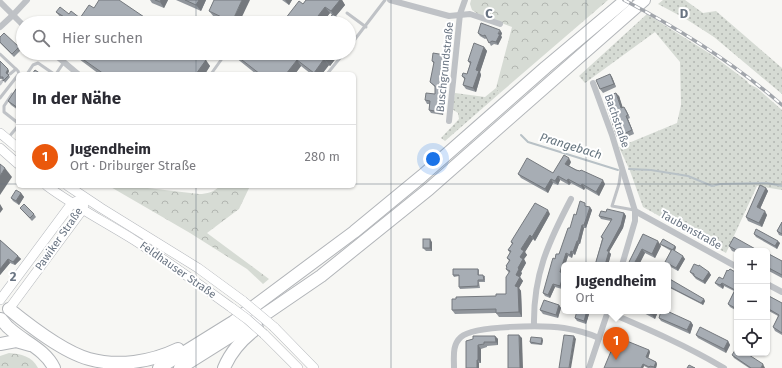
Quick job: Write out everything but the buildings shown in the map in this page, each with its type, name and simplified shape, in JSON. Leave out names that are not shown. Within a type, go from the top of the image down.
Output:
[{"type":"highway","points":[[180,368],[254,322],[321,276],[429,189],[644,0]]},
{"type":"highway","points":[[622,19],[650,0]]},
{"type":"highway","points":[[159,368],[233,322],[348,236],[422,176],[546,67],[625,1]]},
{"type":"highway","points":[[224,368],[236,346],[245,337],[304,294],[321,276]]},
{"type":"highway","points":[[5,314],[67,350],[88,359],[108,363],[132,363],[163,356],[209,332],[233,322]]},
{"type":"highway","points":[[5,314],[10,328],[51,361],[54,368]]},
{"type":"highway","points":[[0,344],[16,342],[34,346]]},
{"type":"main road","points":[[0,133],[16,147]]},
{"type":"main road","points":[[0,148],[16,162]]},
{"type":"main road","name":"Feldhauser Straße","points":[[50,188],[134,240],[232,308],[264,334],[298,368]]},
{"type":"main road","name":"Feldhauser Straße","points":[[71,188],[84,198],[198,268],[243,301],[274,327],[314,368]]},
{"type":"main road","name":"Pawiker Straße","points":[[0,300],[72,203],[84,198],[83,209],[5,314]]},
{"type":"street","points":[[0,27],[13,16],[27,0]]},
{"type":"street","name":"Buschgrundstraße","points":[[390,0],[450,16],[470,14],[500,24]]},
{"type":"street","name":"Buschgrundstraße","points":[[449,121],[460,14],[465,0]]},
{"type":"street","points":[[0,2],[16,19]]},
{"type":"street","points":[[61,60],[76,72]]},
{"type":"street","name":"Bachstraße","points":[[593,82],[612,134],[635,211]]},
{"type":"street","points":[[534,326],[534,307],[540,268],[555,228],[571,199]]},
{"type":"street","points":[[623,262],[635,221],[635,211]]},
{"type":"street","name":"Taubenstraße","points":[[635,211],[734,265]]},
{"type":"street","points":[[770,286],[782,292]]},
{"type":"street","points":[[588,368],[607,314]]},
{"type":"street","points":[[613,314],[685,346],[724,368]]},
{"type":"street","points":[[454,368],[453,348],[460,337],[466,332],[534,326],[563,328],[587,333],[599,338]]},
{"type":"lane","points":[[356,39],[385,0]]},
{"type":"lane","points":[[347,13],[351,16]]},
{"type":"lane","points":[[356,20],[366,27]]},
{"type":"lane","points":[[0,54],[16,68],[18,72]]},
{"type":"lane","points":[[212,72],[221,60]]},
{"type":"lane","points":[[330,72],[339,60]]},
{"type":"lane","points":[[56,72],[64,62]]},
{"type":"lane","points":[[28,72],[33,65],[38,63],[52,72]]},
{"type":"lane","points":[[10,74],[16,68]]},
{"type":"lane","points":[[0,98],[16,77]]},
{"type":"lane","points":[[13,93],[4,106],[4,112],[16,123]]},
{"type":"lane","points":[[7,140],[16,128]]},
{"type":"lane","name":"Bachstraße","points":[[621,166],[619,184],[612,206],[635,211]]},
{"type":"green space","points":[[471,0],[608,0],[500,93],[496,88],[512,27],[478,14],[472,10],[470,4]]},
{"type":"green space","points":[[663,0],[685,0],[703,13],[716,11],[782,68],[782,94],[714,37],[686,19],[658,4]]},
{"type":"green space","points":[[647,14],[712,55],[749,84],[757,88],[782,110],[782,190],[757,186],[726,253],[643,207],[630,171],[619,147],[677,123],[681,105],[680,62],[655,32],[585,83],[579,76]]},
{"type":"green space","points":[[496,88],[500,93],[445,141],[441,138],[459,119],[458,113],[452,109],[455,93],[485,97]]},
{"type":"green space","points":[[112,188],[148,188],[205,194],[218,188],[249,188],[239,209],[207,233],[269,279],[263,284],[247,269],[190,233]]},
{"type":"green space","points":[[9,353],[26,356],[36,364],[38,368],[0,368],[0,356]]},
{"type":"waterway","name":"Prangebach","points":[[521,135],[528,142],[618,170]]},
{"type":"waterway","name":"Prangebach","points":[[629,169],[651,170],[688,176],[712,186],[720,184],[767,183],[782,186]]},
{"type":"railway","points":[[624,0],[666,23],[726,61],[782,105]]},
{"type":"place","name":"Jugendheim","points":[[616,360]]}]
